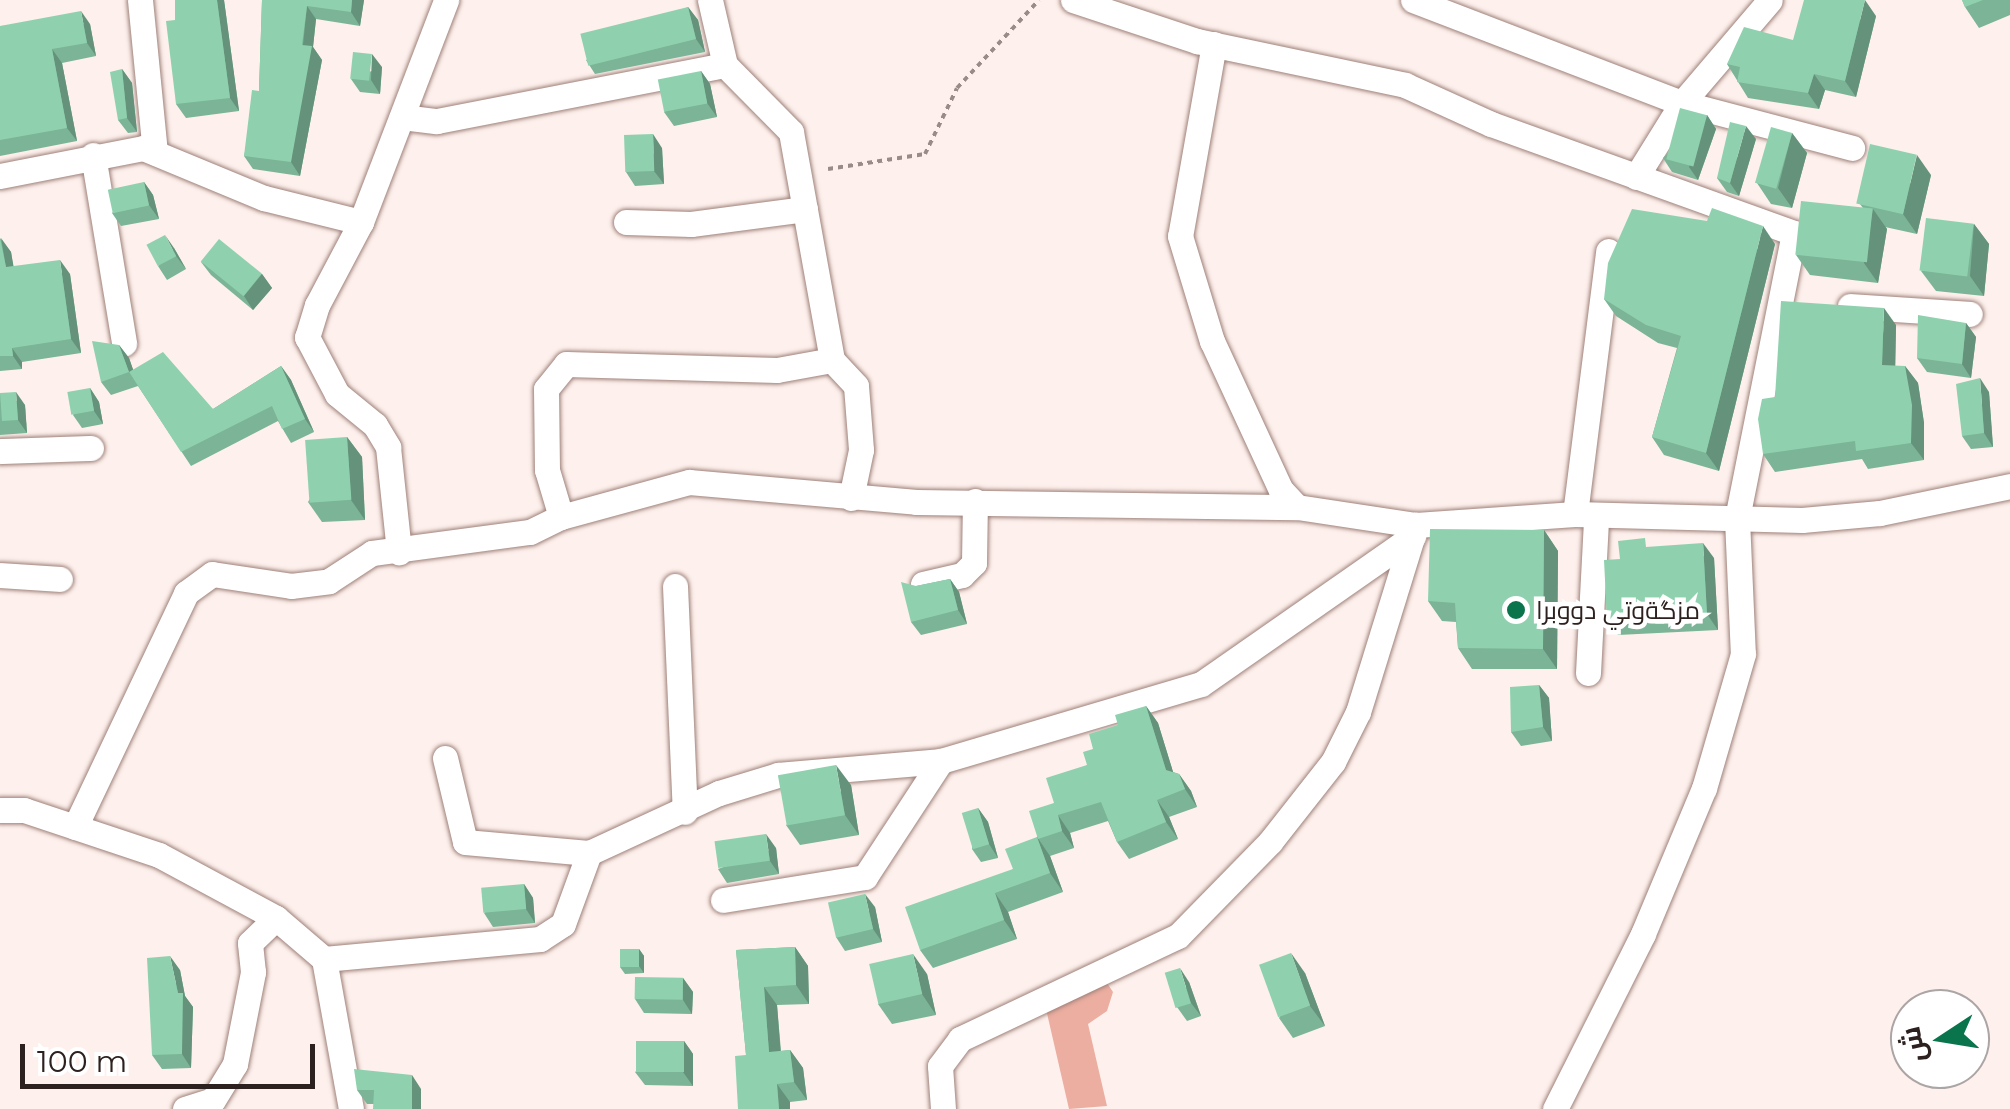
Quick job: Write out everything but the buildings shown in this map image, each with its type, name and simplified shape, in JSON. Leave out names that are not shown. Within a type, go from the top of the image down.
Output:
[{"type":"street","points":[[140,0],[154,152]]},
{"type":"street","points":[[399,552],[388,447],[376,424],[337,394],[307,338],[316,305],[361,222],[446,0]]},
{"type":"street","points":[[710,0],[726,65],[791,132],[832,360],[856,386],[861,450],[851,498]]},
{"type":"street","points":[[1073,0],[1214,44],[1405,84],[1636,177],[1794,233],[1737,519],[1743,654],[1704,788],[1643,934],[1555,1109]]},
{"type":"street","points":[[1413,0],[1682,103],[1852,148]]},
{"type":"street","points":[[1636,177],[1682,103],[1770,0]]},
{"type":"street","points":[[1214,44],[1180,236],[1212,341],[1281,490],[1296,506]]},
{"type":"street","points":[[402,117],[437,121],[726,65]]},
{"type":"street","points":[[0,176],[93,155],[154,152],[264,198],[361,222]]},
{"type":"street","points":[[93,155],[124,343]]},
{"type":"street","points":[[626,222],[692,224],[805,209]]},
{"type":"street","points":[[1588,673],[1586,516],[1608,252]]},
{"type":"street","points":[[1779,301],[1970,314]]},
{"type":"street","points":[[561,517],[548,470],[546,389],[566,364],[777,370],[832,360]]},
{"type":"street","points":[[0,451],[92,448]]},
{"type":"street","points":[[74,827],[116,732],[128,720],[186,593],[198,581],[212,574],[291,586],[329,582],[372,553],[530,532],[561,517],[689,482],[788,486],[851,498],[1296,506],[1415,530],[1586,516],[1737,519],[1880,513],[2010,486]]},
{"type":"street","points":[[923,584],[962,574],[974,563],[975,501]]},
{"type":"street","points":[[445,758],[466,842],[589,853],[778,775],[941,761],[1201,684],[1415,530]]},
{"type":"street","points":[[943,1109],[940,1066],[960,1039],[1178,936],[1270,842],[1333,762],[1358,712],[1415,530]]},
{"type":"street","points":[[0,575],[60,579]]},
{"type":"street","points":[[675,586],[685,812]]},
{"type":"street","points":[[723,900],[865,877],[941,761]]},
{"type":"street","points":[[0,810],[74,827],[159,855],[276,918],[324,960],[351,1109]]},
{"type":"street","points":[[324,960],[540,939],[563,924],[589,853]]},
{"type":"street","points":[[184,1109],[213,1105],[235,1064],[254,972],[250,943],[276,918]]},
{"type":"path","points":[[828,169],[925,154],[957,88],[1039,0]]},
{"type":"shaded area","points":[[1105,980],[1113,992],[1107,1011],[1088,1024],[1107,1106],[1069,1109],[1046,1009]]},
{"type":"place","name":"مزگةوتي دووبرا","points":[[1516,610]]}]
